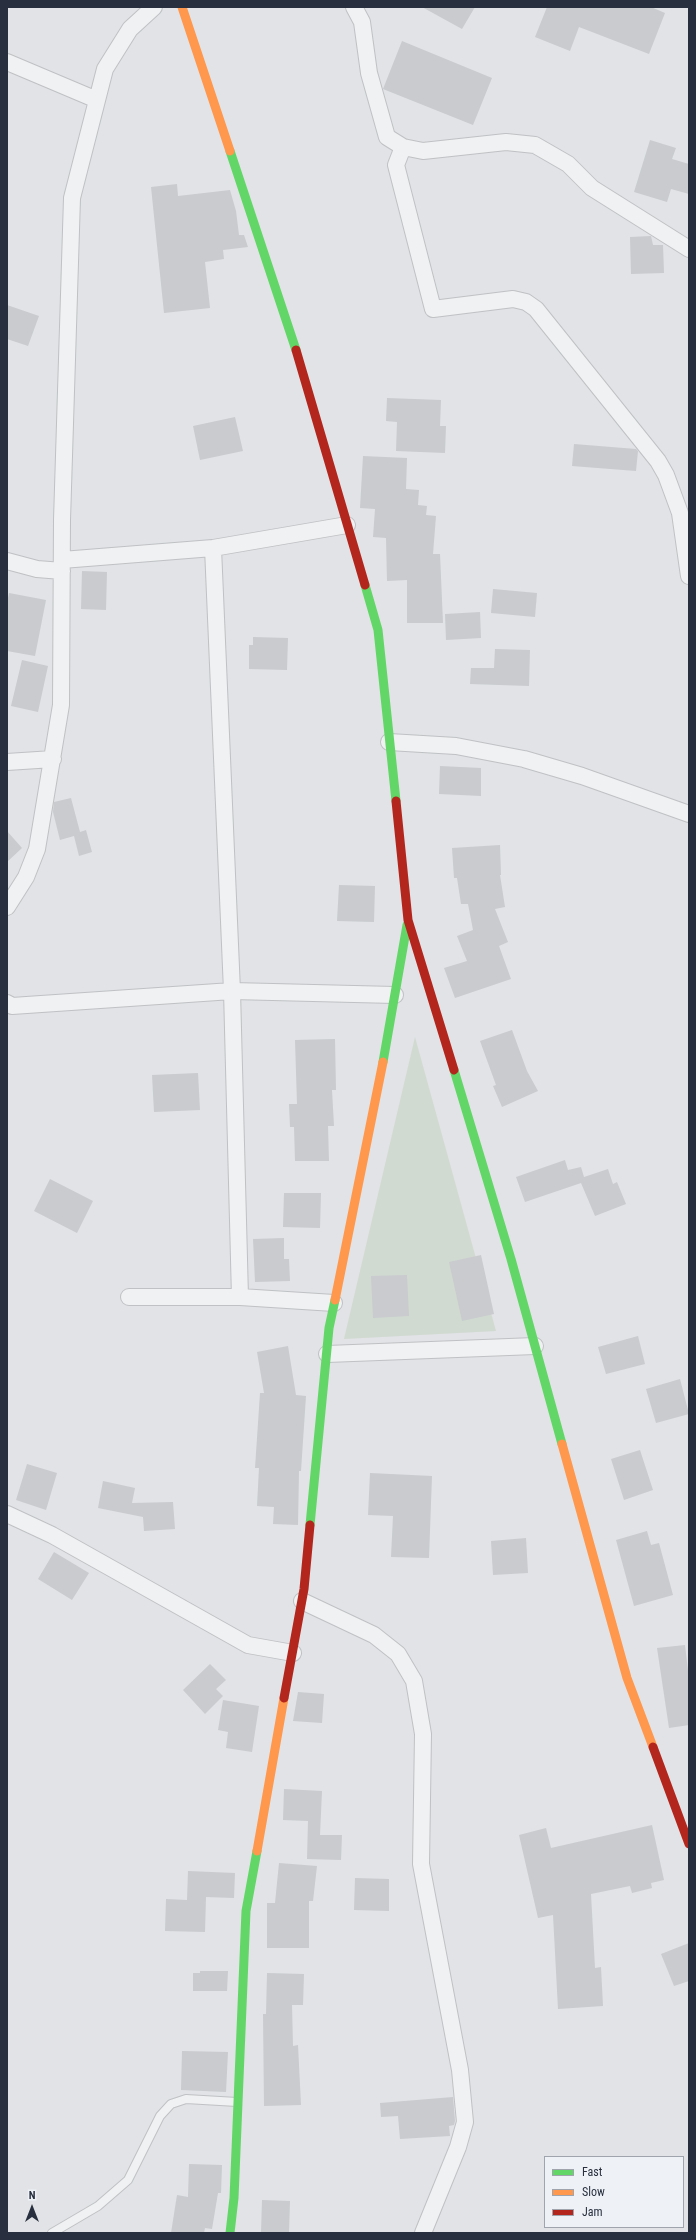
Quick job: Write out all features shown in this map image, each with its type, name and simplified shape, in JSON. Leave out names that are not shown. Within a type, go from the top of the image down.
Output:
[{"type":"street","points":[[7,907],[26,877],[38,849],[61,705],[62,566],[72,198],[105,68],[130,29],[154,7]]},
{"type":"street","points":[[182,7],[295,348],[378,630],[408,920],[535,1346],[627,1678],[689,1844]]},
{"type":"street","points":[[354,7],[362,22],[369,73],[387,137],[403,147],[423,151],[506,142],[534,145],[568,164],[592,188],[689,249]]},
{"type":"street","points":[[7,62],[97,100]]},
{"type":"street","points":[[403,147],[396,166],[433,309],[513,299],[526,302],[536,309],[658,461],[666,475],[680,514],[689,576]]},
{"type":"street","points":[[7,561],[37,569],[213,548],[347,525]]},
{"type":"street","points":[[213,548],[232,991],[240,1297]]},
{"type":"street","points":[[389,742],[417,742],[456,746],[524,759],[582,776],[689,814]]},
{"type":"street","points":[[7,762],[53,759]]},
{"type":"street","points":[[230,2233],[234,2198],[246,1911],[302,1601],[327,1354],[334,1303],[395,995],[408,920]]},
{"type":"street","points":[[9,1008],[232,991],[395,995]]},
{"type":"street","points":[[129,1296],[240,1297],[334,1303]]},
{"type":"street","points":[[327,1354],[535,1346]]},
{"type":"street","points":[[7,1514],[52,1535],[248,1644],[293,1653]]},
{"type":"street","points":[[302,1601],[374,1635],[398,1654],[414,1681],[423,1734],[421,1864],[460,2070],[465,2122],[458,2147],[423,2233]]},
{"type":"lane","points":[[52,2233],[98,2206],[128,2180],[160,2116],[171,2104],[186,2099],[238,2102]]},
{"type":"shaded area","points":[[415,1037],[496,1331],[344,1339]]},
{"type":"building","points":[[422,7],[475,7],[462,29]]},
{"type":"building","points":[[547,7],[651,7],[665,13],[649,54],[579,27],[570,51],[535,37]]},
{"type":"building","points":[[402,41],[492,78],[473,125],[383,89]]},
{"type":"building","points":[[650,140],[676,148],[672,159],[689,164],[689,194],[671,189],[667,202],[634,192]]},
{"type":"building","points":[[177,184],[178,196],[230,190],[236,211],[239,235],[244,235],[248,247],[223,250],[224,259],[205,262],[210,308],[164,313],[151,187]]},
{"type":"building","points":[[651,236],[653,245],[663,245],[664,273],[631,274],[630,237]]},
{"type":"building","points":[[7,305],[39,316],[28,346],[7,339]]},
{"type":"building","points":[[387,398],[441,400],[440,426],[446,426],[445,453],[396,451],[397,422],[386,421]]},
{"type":"building","points":[[235,417],[243,451],[200,460],[193,426]]},
{"type":"building","points":[[574,444],[636,449],[638,451],[636,471],[572,466]]},
{"type":"building","points":[[363,456],[407,458],[406,489],[419,490],[418,505],[427,506],[426,515],[436,516],[433,554],[440,554],[443,623],[407,623],[407,580],[387,581],[386,538],[373,537],[375,509],[360,508]]},
{"type":"building","points":[[82,571],[107,572],[106,610],[81,609]]},
{"type":"building","points":[[493,589],[537,593],[535,617],[491,613]]},
{"type":"building","points":[[9,593],[46,600],[35,656],[7,651],[7,603]]},
{"type":"building","points":[[480,612],[481,638],[446,640],[445,614]]},
{"type":"building","points":[[253,637],[288,638],[287,670],[249,669],[249,645],[253,645]]},
{"type":"building","points":[[495,649],[530,650],[529,686],[470,684],[471,668],[494,668]]},
{"type":"building","points":[[22,660],[48,666],[38,712],[11,706]]},
{"type":"building","points":[[440,766],[481,768],[481,796],[439,794]]},
{"type":"building","points":[[71,798],[80,832],[86,830],[92,852],[79,856],[74,836],[60,840],[53,812],[54,802]]},
{"type":"building","points":[[7,831],[22,848],[7,862]]},
{"type":"building","points":[[500,845],[500,875],[505,907],[495,909],[508,942],[499,946],[511,979],[455,998],[444,968],[467,961],[457,936],[473,930],[468,904],[461,904],[457,878],[454,878],[452,848]]},
{"type":"building","points":[[339,885],[375,886],[374,922],[337,921]]},
{"type":"building","points":[[512,1030],[527,1071],[538,1091],[502,1107],[493,1086],[496,1085],[480,1041]]},
{"type":"building","points":[[335,1039],[336,1090],[332,1090],[334,1126],[328,1126],[329,1161],[295,1161],[294,1127],[290,1127],[289,1104],[297,1104],[295,1040]]},
{"type":"building","points":[[198,1073],[200,1110],[154,1112],[152,1075]]},
{"type":"building","points":[[565,1160],[568,1170],[581,1167],[584,1177],[608,1169],[613,1184],[617,1182],[626,1204],[595,1216],[581,1183],[525,1202],[516,1177]]},
{"type":"building","points":[[50,1179],[93,1201],[77,1233],[34,1211]]},
{"type":"building","points":[[284,1193],[321,1193],[320,1228],[283,1227]]},
{"type":"building","points":[[284,1238],[284,1259],[289,1259],[290,1281],[255,1282],[253,1239]]},
{"type":"building","points":[[481,1255],[494,1314],[462,1321],[449,1262]]},
{"type":"building","points":[[407,1275],[409,1316],[373,1318],[371,1276]]},
{"type":"building","points":[[638,1336],[645,1364],[606,1374],[598,1347]]},
{"type":"building","points":[[288,1346],[296,1395],[306,1396],[301,1471],[299,1471],[298,1525],[273,1524],[274,1507],[257,1506],[259,1468],[255,1468],[260,1393],[264,1393],[257,1352]]},
{"type":"building","points":[[680,1379],[689,1414],[656,1423],[646,1389]]},
{"type":"building","points":[[640,1450],[653,1490],[624,1500],[611,1459]]},
{"type":"building","points":[[27,1464],[57,1473],[46,1510],[16,1500]]},
{"type":"building","points":[[370,1473],[432,1476],[429,1558],[391,1557],[393,1516],[368,1515]]},
{"type":"building","points":[[103,1481],[135,1488],[132,1503],[173,1502],[175,1529],[144,1531],[143,1517],[98,1508]]},
{"type":"building","points":[[647,1531],[651,1545],[659,1543],[673,1595],[634,1606],[616,1540]]},
{"type":"building","points":[[526,1538],[528,1573],[493,1575],[491,1541]]},
{"type":"building","points":[[54,1552],[89,1573],[72,1600],[38,1579]]},
{"type":"building","points":[[685,1645],[689,1679],[689,1725],[669,1728],[657,1648]]},
{"type":"building","points":[[210,1664],[226,1680],[216,1689],[223,1696],[205,1714],[183,1690]]},
{"type":"building","points":[[298,1692],[324,1694],[322,1723],[293,1721]]},
{"type":"building","points":[[223,1700],[259,1706],[252,1752],[226,1748],[228,1732],[218,1730]]},
{"type":"building","points":[[284,1789],[322,1791],[320,1835],[342,1835],[341,1860],[307,1859],[308,1821],[283,1820]]},
{"type":"building","points":[[652,1825],[664,1880],[651,1883],[652,1888],[632,1893],[630,1886],[591,1894],[595,1968],[601,1967],[603,2006],[558,2009],[553,1915],[538,1918],[519,1835],[546,1828],[551,1848]]},
{"type":"building","points":[[279,1863],[317,1866],[313,1901],[309,1901],[309,1948],[267,1948],[267,1903],[275,1903]]},
{"type":"building","points":[[188,1871],[235,1873],[234,1898],[206,1897],[205,1932],[165,1931],[166,1899],[187,1900]]},
{"type":"building","points":[[355,1878],[389,1879],[389,1911],[354,1910]]},
{"type":"building","points":[[689,1943],[689,1981],[674,1986],[661,1954]]},
{"type":"building","points":[[200,1971],[228,1971],[227,1991],[193,1991],[193,1973],[200,1973]]},
{"type":"building","points":[[267,1973],[304,1974],[303,2005],[292,2005],[293,2046],[298,2045],[301,2105],[264,2106],[263,2014],[266,2014]]},
{"type":"building","points":[[182,2051],[228,2052],[226,2092],[181,2090]]},
{"type":"building","points":[[453,2097],[455,2121],[454,2125],[449,2126],[450,2136],[400,2139],[398,2116],[381,2117],[380,2103]]},
{"type":"building","points":[[189,2164],[222,2165],[221,2193],[218,2193],[212,2229],[205,2228],[204,2233],[171,2233],[177,2195],[188,2197]]},
{"type":"building","points":[[262,2200],[290,2201],[289,2233],[261,2233]]},
{"type":"traffic: fast","points":[[230,151],[296,350]]},
{"type":"traffic: fast","points":[[365,585],[378,630],[396,801]]},
{"type":"traffic: fast","points":[[383,1062],[407,925]]},
{"type":"traffic: fast","points":[[454,1070],[511,1259],[562,1444]]},
{"type":"traffic: fast","points":[[310,1525],[329,1328],[335,1300]]},
{"type":"traffic: fast","points":[[230,2233],[234,2198],[246,1911],[257,1851]]},
{"type":"traffic: slow","points":[[182,7],[230,151]]},
{"type":"traffic: slow","points":[[335,1300],[383,1062]]},
{"type":"traffic: slow","points":[[562,1444],[627,1678],[653,1747]]},
{"type":"traffic: slow","points":[[257,1851],[284,1698]]},
{"type":"traffic: jam","points":[[296,350],[365,585]]},
{"type":"traffic: jam","points":[[396,801],[408,920],[454,1070]]},
{"type":"traffic: jam","points":[[284,1698],[304,1589],[310,1525]]},
{"type":"traffic: jam","points":[[653,1747],[689,1844]]}]
